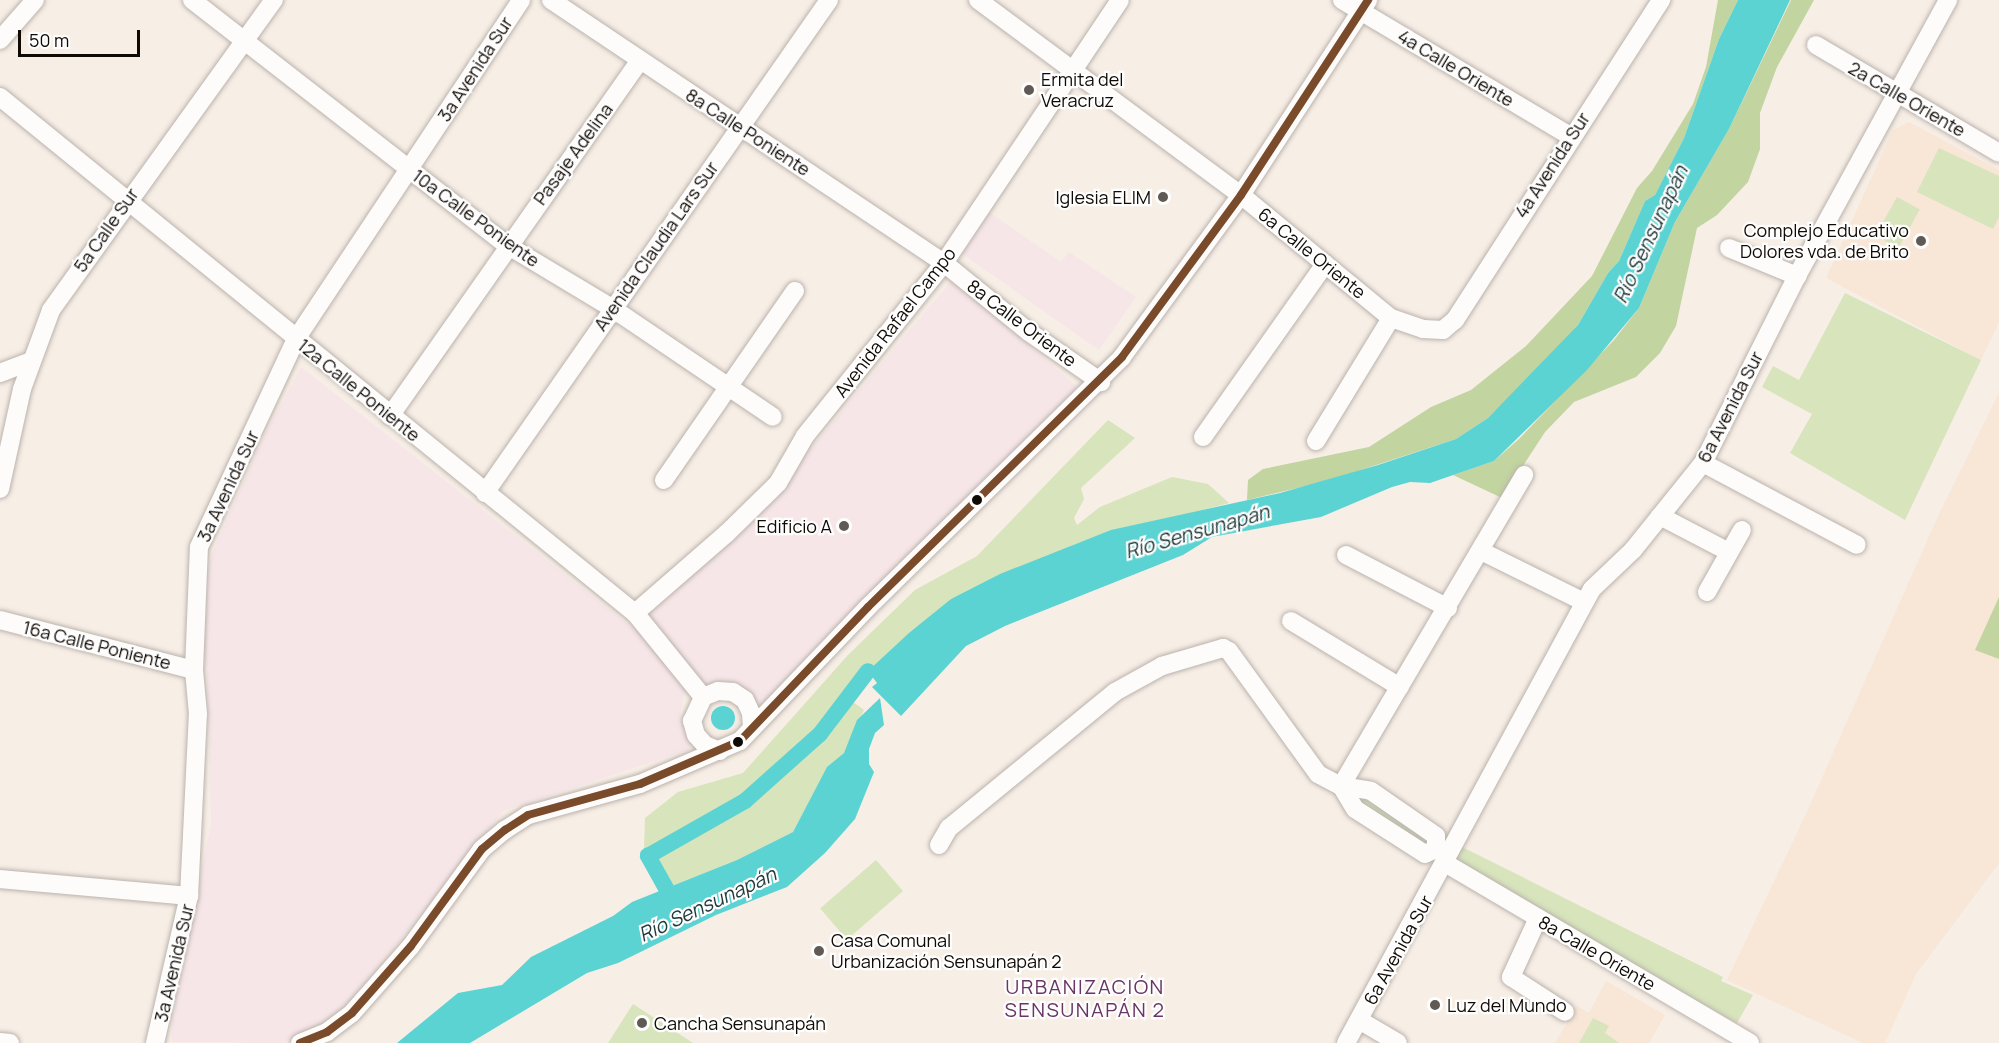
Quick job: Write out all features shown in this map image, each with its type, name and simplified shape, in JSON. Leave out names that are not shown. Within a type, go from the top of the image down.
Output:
[{"type":"street","points":[[0,40],[35,0]]},
{"type":"street","name":"10a Calle Poniente","points":[[192,0],[507,245],[612,308],[773,417]]},
{"type":"street","name":"5a Calle Sur","points":[[0,489],[29,362],[51,310],[126,200],[274,0]]},
{"type":"street","name":"3a Avenida Sur","points":[[155,1043],[189,897],[198,714],[194,670],[199,547],[296,339],[521,0]]},
{"type":"street","name":"8a Calle Poniente","points":[[551,0],[639,62],[740,125],[944,263]]},
{"type":"street","name":"Avenida Claudia Lars Sur","points":[[485,493],[829,0]]},
{"type":"street","name":"6a Calle Oriente","points":[[978,0],[1241,195],[1391,318],[1423,329],[1443,330]]},
{"type":"street","name":"Avenida Rafael Campo","points":[[635,613],[726,534],[778,483],[805,436],[944,263],[1120,0]]},
{"type":"street","name":"4a Calle Oriente","points":[[1342,0],[1364,6],[1570,136]]},
{"type":"street","name":"4a Avenida Sur","points":[[1443,330],[1455,320],[1570,136],[1661,0]]},
{"type":"street","name":"6a Avenida Sur","points":[[1346,1043],[1443,856],[1584,602],[1660,516],[1703,463],[1797,276],[1948,0]]},
{"type":"street","points":[[300,1043],[327,1032],[352,1013],[411,946],[482,849],[505,830],[528,815],[640,784],[740,741],[976,499],[1101,381],[1241,195],[1364,6]]},
{"type":"street","name":"2a Calle Oriente","points":[[1816,45],[1999,153]]},
{"type":"street","name":"Pasaje Adelina","points":[[390,416],[507,245],[639,62]]},
{"type":"street","name":"12a Calle Poniente","points":[[0,97],[635,613],[703,697]]},
{"type":"street","points":[[1730,248],[1797,276]]},
{"type":"street","name":"8a Calle Oriente","points":[[944,263],[1029,332],[1101,381]]},
{"type":"street","points":[[1203,437],[1325,264]]},
{"type":"street","points":[[664,480],[730,389],[795,291]]},
{"type":"street","points":[[1316,441],[1391,318]]},
{"type":"street","points":[[0,373],[29,362]]},
{"type":"street","points":[[1703,463],[1857,545]]},
{"type":"street","points":[[1341,786],[1448,608],[1524,474]]},
{"type":"street","points":[[1660,516],[1729,552]]},
{"type":"street","points":[[1707,592],[1742,530]]},
{"type":"street","points":[[1481,550],[1584,602]]},
{"type":"street","points":[[1346,555],[1448,608]]},
{"type":"street","name":"16a Calle Poniente","points":[[0,620],[194,670]]},
{"type":"street","points":[[1291,621],[1400,687]]},
{"type":"street","name":"8a Calle Oriente","points":[[939,845],[948,828],[1115,692],[1162,666],[1213,649],[1229,651],[1318,774],[1341,786],[1371,791],[1436,836],[1443,856],[1538,918],[1750,1043]]},
{"type":"street","points":[[720,751],[705,746],[696,735],[692,721],[703,697],[718,691],[732,693],[745,700],[752,713],[752,727]]},
{"type":"street","points":[[0,879],[189,897]]},
{"type":"street","points":[[1538,918],[1510,977],[1566,1012]]},
{"type":"street","points":[[1359,1020],[1398,1043]]},
{"type":"street","points":[[0,1042],[10,1043]]},
{"type":"shaded area","name":"Complejo Educativo Dolores vda. de Brito","points":[[1909,122],[1999,170],[1999,322],[1981,360],[1826,278],[1893,130]]},
{"type":"shaded area","points":[[986,210],[1061,262],[1069,252],[1136,297],[1099,350],[961,253]]},
{"type":"shaded area","points":[[953,279],[1077,387],[770,701],[756,702],[704,687],[684,693],[680,715],[691,743],[688,750],[503,811],[347,1007],[324,1027],[284,1043],[172,1042],[172,1018],[211,823],[207,672],[201,644],[205,579],[212,554],[260,444],[301,367],[634,629],[745,526]]},
{"type":"shaded area","points":[[1999,393],[1999,863],[1916,974],[1885,1043],[1863,1043],[1727,980],[1806,814],[1939,514]]},
{"type":"shaded area","points":[[1606,981],[1665,1015],[1649,1043],[1555,1043],[1577,1006],[1589,1013]]},
{"type":"green space","points":[[1718,0],[1738,0],[1719,39],[1684,138],[1655,195],[1645,201],[1619,261],[1608,273],[1578,325],[1557,350],[1488,418],[1456,439],[1327,481],[1247,500],[1248,480],[1263,469],[1369,447],[1431,407],[1471,390],[1526,346],[1592,276],[1637,188],[1652,171],[1693,104],[1706,67]]},
{"type":"green space","points":[[1791,0],[1814,0],[1777,67],[1760,113],[1760,149],[1748,182],[1717,215],[1697,228],[1676,326],[1660,353],[1636,377],[1574,402],[1545,432],[1502,498],[1453,475],[1494,461],[1519,439],[1614,340],[1639,308],[1675,222],[1729,129]]},
{"type":"green space","points":[[1939,148],[1999,176],[1999,217],[1993,229],[1917,192]]},
{"type":"green space","points":[[1897,197],[1920,210],[1898,248],[1876,235]]},
{"type":"green space","points":[[1845,293],[1981,360],[1905,520],[1790,453],[1812,414],[1762,387],[1773,366],[1799,380]]},
{"type":"green space","points":[[1108,420],[1135,438],[1081,488],[1084,499],[1074,518],[1077,525],[1100,507],[1172,477],[1208,484],[1229,503],[1078,543],[951,599],[868,671],[820,734],[745,801],[644,851],[645,818],[678,792],[743,773],[848,655],[915,590],[977,556]]},
{"type":"green space","points":[[1999,597],[1999,659],[1975,650]]},
{"type":"green space","points":[[849,699],[864,710],[844,753],[827,768],[793,832],[737,860],[670,887],[654,858],[748,803],[822,737]]},
{"type":"green space","points":[[1364,795],[1426,836],[1424,844],[1357,803],[1356,796]]},
{"type":"green space","points":[[1460,846],[1723,977],[1721,981],[1753,995],[1737,1023],[1449,863]]},
{"type":"green space","points":[[876,860],[903,891],[847,939],[820,909]]},
{"type":"green space","name":"Cancha Sensunapán","points":[[633,1004],[693,1043],[608,1043]]},
{"type":"green space","points":[[1593,1018],[1609,1026],[1605,1033],[1619,1043],[1579,1043]]},
{"type":"water","name":"Río Sensunapán","points":[[1738,0],[1790,0],[1729,129],[1675,222],[1639,308],[1587,370],[1494,461],[1430,483],[1410,482],[1392,487],[1321,517],[1212,537],[1183,555],[1005,626],[966,646],[901,716],[872,687],[877,683],[868,671],[909,633],[951,599],[1000,574],[1111,530],[1280,493],[1378,465],[1456,439],[1488,418],[1578,325],[1608,273],[1619,261],[1645,201],[1655,195],[1684,138],[1719,39]]},
{"type":"water","name":"Río Sensunapán","points":[[880,698],[884,725],[875,733],[869,749],[869,764],[874,772],[855,819],[825,853],[787,887],[716,915],[618,963],[587,973],[470,1043],[397,1043],[458,993],[502,985],[531,957],[613,916],[632,902],[737,860],[793,832],[827,767],[844,753],[857,720]]},
{"type":"water","points":[[723,706],[731,710],[735,718],[731,726],[723,730],[715,726],[711,718],[715,710]]},
{"type":"waterway","name":"Río Sensunapán","points":[[677,908],[648,856],[745,801],[820,734],[868,671]]},
{"type":"transit line","points":[[300,1043],[327,1032],[352,1013],[411,946],[482,849],[505,830],[528,815],[640,784],[740,741],[868,607],[1122,357],[1241,195],[1368,0]]},
{"type":"place","name":"Ermita del Veracruz","points":[[1029,90]]},
{"type":"place","name":"Iglesia ELIM","points":[[1163,197]]},
{"type":"place","name":"Complejo Educativo Dolores vda. de Brito","points":[[1921,241]]},
{"type":"place","name":"Edificio A","points":[[844,526]]},
{"type":"place","name":"Casa Comunal Urbanización Sensunapán 2","points":[[819,951]]},
{"type":"place","name":"Luz del Mundo","points":[[1435,1005]]},
{"type":"place","name":"Cancha Sensunapán","points":[[642,1023]]},
{"type":"district","name":"URBANIZACIÓN SENSUNAPÁN 2","points":[[1085,998]]}]
